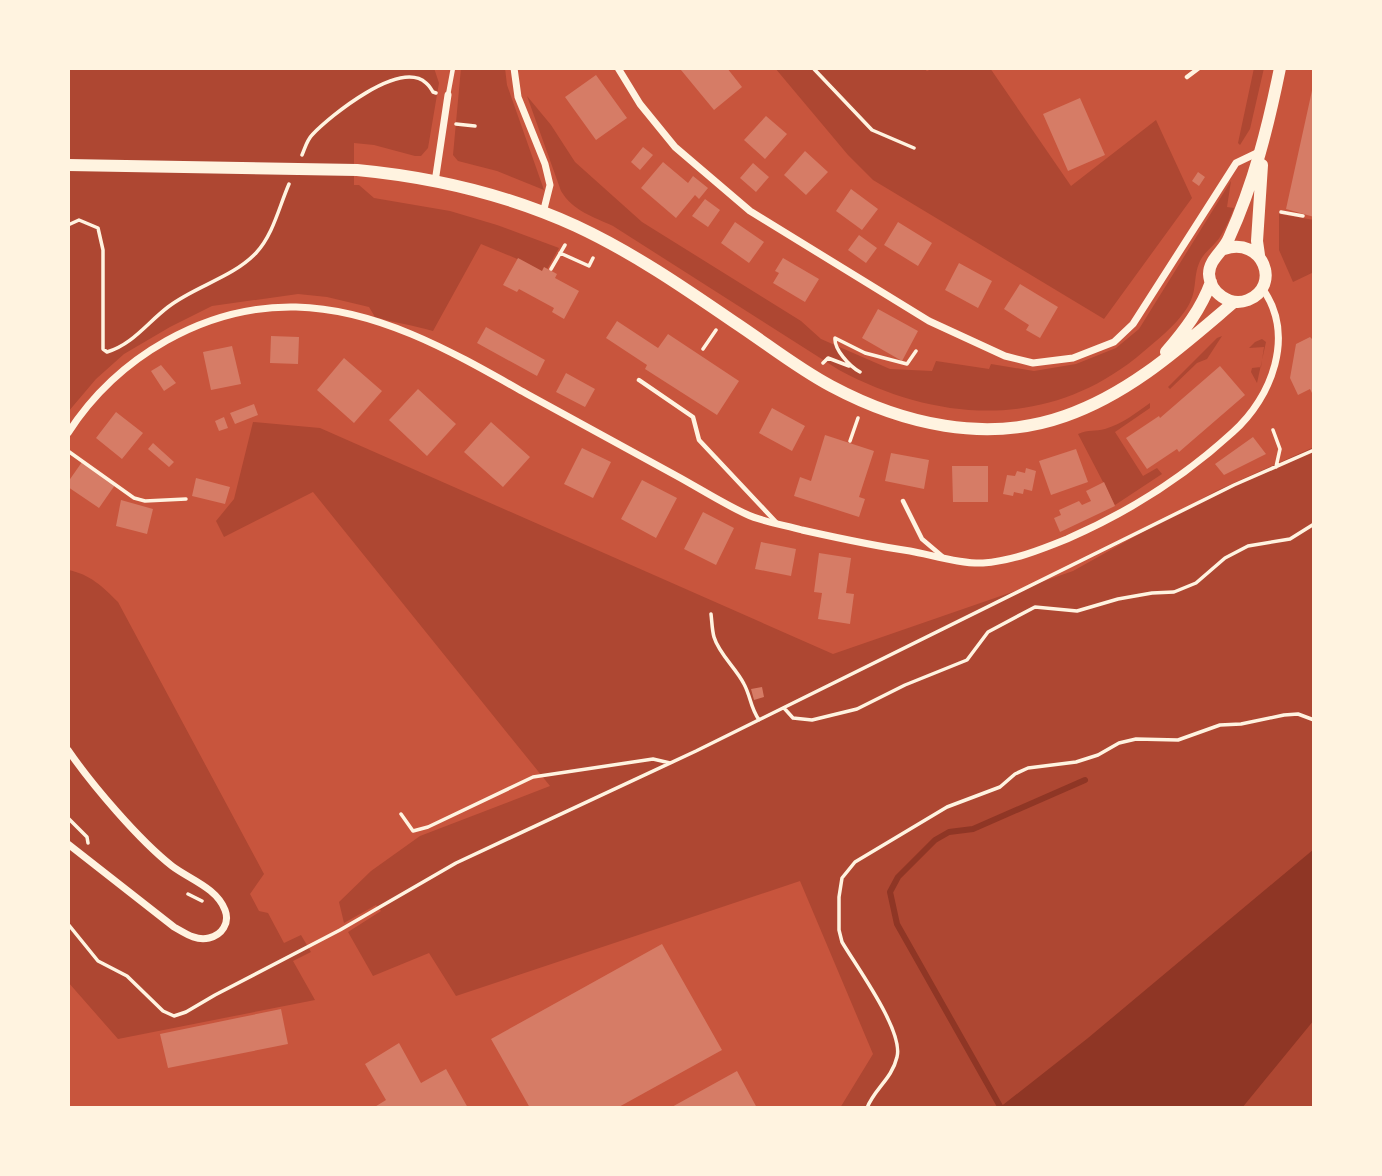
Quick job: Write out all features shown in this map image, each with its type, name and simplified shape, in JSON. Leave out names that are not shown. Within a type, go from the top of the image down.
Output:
[{"type":"main road","points":[[68,165],[357,170],[391,173],[474,191],[543,213],[586,232],[653,269],[828,385],[868,405],[911,420],[976,429],[1033,425],[1063,417],[1104,400],[1147,373],[1190,324],[1204,301],[1211,282],[1210,267],[1224,249],[1244,204],[1263,150],[1280,68]]},
{"type":"main road","points":[[1259,255],[1257,241],[1263,150]]},
{"type":"main road","points":[[1156,364],[1177,350],[1234,302],[1250,299],[1262,288],[1266,275],[1259,255],[1239,246],[1224,249]]},
{"type":"main road","points":[[1211,282],[1219,295],[1234,302]]},
{"type":"street","points":[[514,68],[518,97],[545,164],[550,185],[543,213]]},
{"type":"street","points":[[618,68],[640,104],[675,147],[750,211],[929,321],[1005,356],[1033,363],[1073,358],[1114,342],[1133,324],[1236,163],[1263,150]]},
{"type":"street","points":[[435,182],[448,95]]},
{"type":"street","points":[[68,433],[80,415],[118,374],[152,349],[203,322],[247,310],[297,307],[358,315],[444,348],[748,515],[863,544],[980,563],[1041,550],[1133,507],[1177,479],[1250,415],[1263,396],[1277,352],[1278,328],[1274,309],[1262,288]]},
{"type":"street","points":[[68,750],[130,826],[172,866],[218,898],[225,908],[227,918],[223,929],[218,935],[206,939],[192,937],[174,927],[68,844]]},
{"type":"lane","points":[[448,95],[453,68]]},
{"type":"lane","points":[[1187,76],[1199,68]]},
{"type":"lane","points":[[639,380],[693,417],[699,440],[778,524]]},
{"type":"lane","points":[[903,501],[922,539],[942,556]]},
{"type":"path","points":[[813,68],[872,130],[914,148]]},
{"type":"path","points":[[299,162],[309,137],[361,94],[408,78],[418,78],[426,83]]},
{"type":"path","points":[[444,122],[475,126]]},
{"type":"path","points":[[68,225],[79,220],[98,228],[100,233],[103,250],[103,349],[107,352],[119,348],[139,334],[177,300],[242,265],[258,252],[269,236],[293,174]]},
{"type":"path","points":[[1282,212],[1303,216]]},
{"type":"path","points":[[551,268],[562,249],[589,266],[592,260]]},
{"type":"path","points":[[703,349],[716,330]]},
{"type":"path","points":[[849,366],[834,344],[835,338],[865,353],[906,364],[916,351]]},
{"type":"path","points":[[812,356],[830,368]]},
{"type":"path","points":[[823,363],[828,358],[860,372]]},
{"type":"path","points":[[850,441],[858,418]]},
{"type":"path","points":[[1273,430],[1280,449],[1276,467]]},
{"type":"path","points":[[68,924],[98,961],[127,976],[163,1011],[174,1016],[186,1013],[340,930],[456,863],[784,708],[1234,485],[1314,450]]},
{"type":"path","points":[[68,451],[134,498],[145,501],[186,499]]},
{"type":"path","points":[[784,708],[793,718],[813,720],[858,709],[905,685],[967,660],[988,632],[1035,607],[1077,611],[1118,599],[1174,592],[1196,583],[1225,558],[1248,546],[1290,539],[1314,524]]},
{"type":"path","points":[[711,614],[713,636],[739,674],[747,689],[751,707],[759,720]]},
{"type":"path","points":[[867,1108],[891,1075],[898,1054],[897,1039],[890,1022],[842,942],[839,930],[842,878],[855,862],[947,807],[991,792],[1028,768],[1076,762],[1098,755],[1119,743],[1136,739],[1178,740],[1220,726],[1284,715],[1298,714],[1314,720]]},
{"type":"path","points":[[401,814],[413,831],[428,827],[533,777],[653,759],[670,763]]},
{"type":"shaded area","points":[[68,68],[434,68],[439,83],[428,148],[421,156],[415,156],[374,145],[354,143],[354,185],[359,185],[374,198],[450,211],[559,248],[545,273],[481,244],[433,331],[375,317],[369,307],[327,297],[298,294],[212,306],[124,354],[96,379],[68,412]]},
{"type":"shaded area","points":[[461,68],[505,68],[507,85],[544,190],[497,171],[458,161],[453,155]]},
{"type":"shaded area","points":[[775,68],[923,68],[927,71],[934,68],[990,68],[1071,186],[1156,120],[1192,198],[1104,319],[873,180],[848,155]]},
{"type":"shaded area","points":[[1254,68],[1264,68],[1250,129],[1240,145],[1238,143]]},
{"type":"shaded area","points":[[527,96],[551,125],[575,162],[642,222],[801,321],[821,339],[890,369],[932,371],[936,361],[989,369],[991,364],[1034,371],[1076,364],[1116,348],[1139,329],[1231,181],[1227,207],[1234,208],[1220,237],[1200,261],[1192,298],[1185,311],[1143,352],[1108,377],[1071,395],[1033,406],[995,410],[956,409],[916,401],[877,388],[839,370],[613,226],[572,204],[561,191]]},
{"type":"shaded area","points":[[1279,214],[1314,220],[1314,272],[1293,282],[1279,250]]},
{"type":"shaded area","points":[[1222,336],[1207,359],[1197,363],[1170,389],[1168,387],[1217,338]]},
{"type":"shaded area","points":[[1262,339],[1266,342],[1262,360],[1264,347],[1249,348]]},
{"type":"shaded area","points":[[1260,367],[1257,383],[1251,372],[1252,368]]},
{"type":"shaded area","points":[[1150,403],[1150,408],[1115,432],[1143,476],[1157,468],[1162,474],[1115,505],[1078,434],[1111,427]]},
{"type":"shaded area","points":[[253,422],[320,428],[833,654],[1073,571],[1216,491],[1314,447],[1314,1108],[840,1108],[873,1054],[800,881],[456,996],[429,953],[373,976],[348,932],[381,911],[376,905],[344,923],[339,902],[371,871],[420,836],[550,786],[313,492],[224,537],[216,521],[234,499]]},
{"type":"shaded area","points":[[68,570],[90,578],[118,602],[264,874],[250,894],[259,911],[268,913],[284,943],[301,935],[311,952],[293,961],[315,1000],[118,1039],[68,982]]},
{"type":"shaded area","points":[[1314,849],[1314,1020],[1242,1108],[999,1108],[1088,1038]]},
{"type":"building","points":[[727,68],[742,87],[714,110],[681,70]]},
{"type":"building","points":[[596,75],[627,118],[596,140],[565,97]]},
{"type":"building","points":[[1314,87],[1314,217],[1286,209]]},
{"type":"building","points":[[1080,98],[1105,155],[1068,171],[1043,114]]},
{"type":"building","points":[[766,116],[787,134],[765,159],[744,140]]},
{"type":"building","points":[[643,147],[653,155],[640,170],[631,162]]},
{"type":"building","points":[[805,151],[828,172],[806,195],[784,175]]},
{"type":"building","points":[[663,162],[688,183],[693,176],[708,188],[699,199],[695,195],[676,218],[641,188]]},
{"type":"building","points":[[753,163],[769,177],[756,192],[740,178]]},
{"type":"building","points":[[1198,172],[1205,177],[1199,186],[1192,181]]},
{"type":"building","points":[[851,189],[878,209],[862,230],[836,211]]},
{"type":"building","points":[[705,199],[720,210],[708,227],[692,216]]},
{"type":"building","points":[[735,222],[764,242],[749,263],[721,243]]},
{"type":"building","points":[[898,222],[932,243],[918,266],[884,245]]},
{"type":"building","points":[[859,235],[877,248],[866,263],[848,250]]},
{"type":"building","points":[[518,258],[542,271],[544,267],[557,274],[555,278],[579,291],[564,319],[552,312],[554,308],[519,289],[517,292],[503,285]]},
{"type":"building","points":[[783,258],[819,279],[805,302],[773,283],[779,273],[775,271]]},
{"type":"building","points":[[959,263],[992,281],[978,308],[945,290]]},
{"type":"building","points":[[1020,284],[1058,307],[1040,338],[1026,330],[1029,325],[1004,309]]},
{"type":"building","points":[[878,309],[918,331],[902,361],[862,338]]},
{"type":"building","points":[[617,321],[658,348],[668,334],[739,381],[717,415],[645,369],[647,365],[606,338]]},
{"type":"building","points":[[486,327],[545,360],[537,376],[477,343]]},
{"type":"building","points":[[271,336],[299,337],[298,364],[270,363]]},
{"type":"building","points":[[1310,337],[1314,341],[1314,397],[1310,389],[1298,395],[1290,378],[1296,344]]},
{"type":"building","points":[[232,346],[241,384],[211,390],[203,352]]},
{"type":"building","points":[[344,358],[382,391],[354,423],[317,390]]},
{"type":"building","points":[[161,365],[176,383],[164,391],[151,371]]},
{"type":"building","points":[[1220,366],[1245,395],[1179,452],[1177,449],[1147,469],[1126,438],[1159,416],[1160,418]]},
{"type":"building","points":[[566,373],[595,389],[585,407],[556,392]]},
{"type":"building","points":[[418,389],[456,424],[427,456],[389,420]]},
{"type":"building","points":[[254,404],[258,415],[235,424],[230,413]]},
{"type":"building","points":[[772,408],[805,426],[792,451],[759,433]]},
{"type":"building","points":[[116,412],[143,433],[122,459],[96,438]]},
{"type":"building","points":[[224,417],[228,428],[219,431],[215,421]]},
{"type":"building","points":[[491,422],[530,457],[503,487],[464,452]]},
{"type":"building","points":[[825,435],[874,451],[859,497],[865,499],[859,517],[794,496],[800,477],[811,481]]},
{"type":"building","points":[[1253,437],[1266,454],[1224,475],[1215,464]]},
{"type":"building","points":[[153,443],[174,462],[169,467],[148,449]]},
{"type":"building","points":[[582,448],[611,462],[593,498],[564,484]]},
{"type":"building","points":[[1076,449],[1088,482],[1051,495],[1039,461]]},
{"type":"building","points":[[891,453],[929,460],[924,489],[885,481]]},
{"type":"building","points":[[82,462],[115,485],[99,508],[68,487],[68,482]]},
{"type":"building","points":[[952,466],[988,466],[988,502],[953,502]]},
{"type":"building","points":[[1026,468],[1036,471],[1032,491],[1024,489],[1023,494],[1014,492],[1013,496],[1003,494],[1007,475],[1015,476],[1017,471],[1025,473]]},
{"type":"building","points":[[196,478],[230,487],[225,504],[192,496]]},
{"type":"building","points":[[642,480],[677,498],[656,538],[621,519]]},
{"type":"building","points":[[1104,482],[1115,506],[1060,532],[1054,518],[1061,515],[1059,510],[1079,501],[1082,505],[1091,501],[1086,491]]},
{"type":"building","points":[[121,500],[153,509],[147,534],[116,526]]},
{"type":"building","points":[[703,512],[734,528],[716,565],[684,549]]},
{"type":"building","points":[[761,542],[796,549],[791,576],[755,569]]},
{"type":"building","points":[[819,553],[851,558],[846,593],[854,594],[850,624],[818,619],[822,593],[814,592]]},
{"type":"building","points":[[762,687],[764,697],[754,700],[751,689]]},
{"type":"building","points":[[662,944],[722,1050],[617,1108],[530,1108],[491,1039]]},
{"type":"building","points":[[281,1009],[288,1044],[168,1068],[160,1034]]},
{"type":"building","points":[[399,1043],[421,1083],[446,1069],[468,1108],[373,1108],[386,1100],[365,1064]]},
{"type":"building","points":[[737,1071],[757,1108],[670,1108]]},
{"type":"waterway","points":[[1001,1108],[897,924],[890,892],[898,877],[935,840],[949,832],[973,829],[1085,780]]}]
